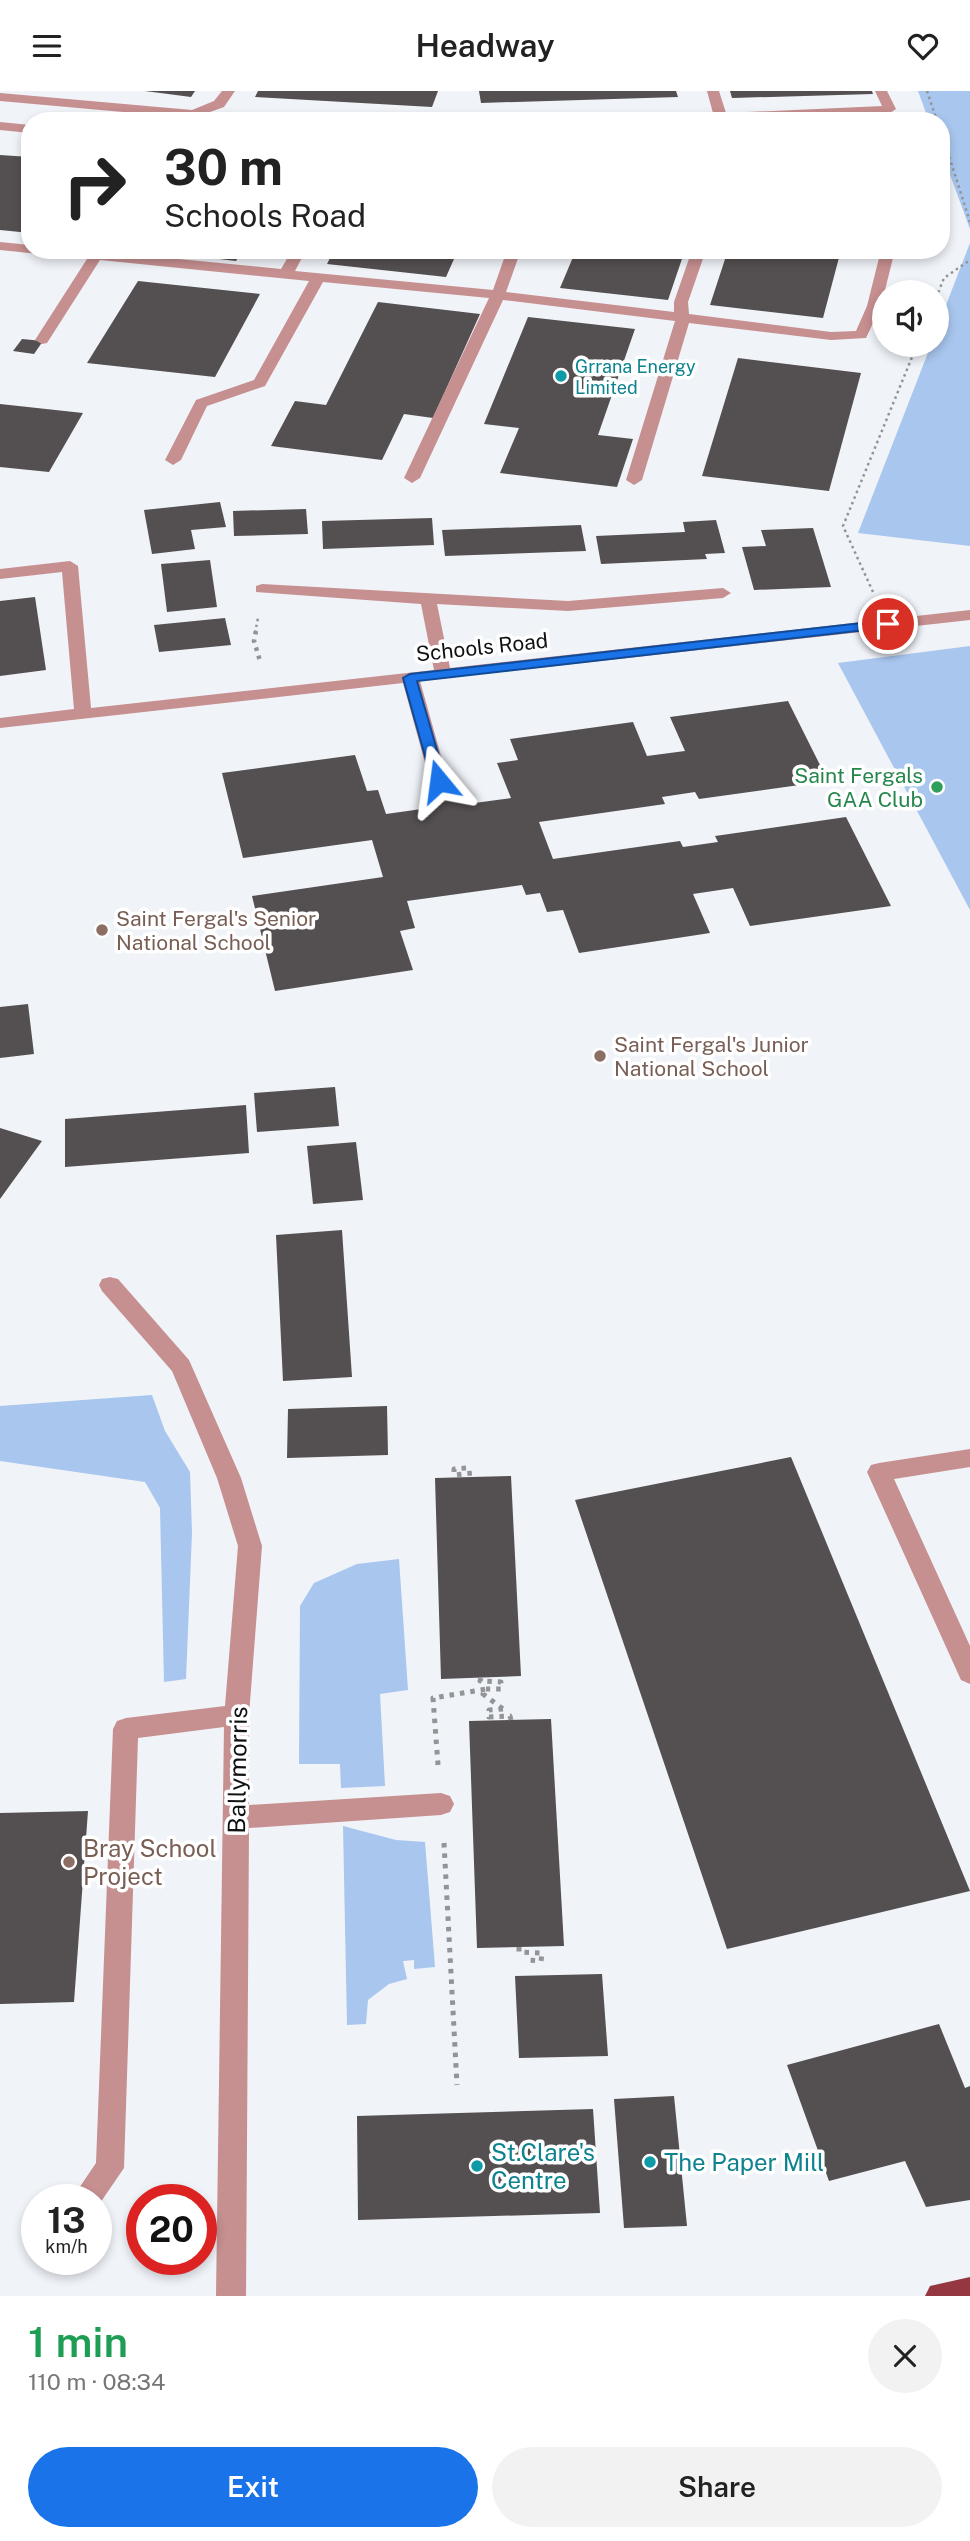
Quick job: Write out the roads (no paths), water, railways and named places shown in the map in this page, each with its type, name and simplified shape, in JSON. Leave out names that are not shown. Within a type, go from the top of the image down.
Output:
[{"type":"main road","points":[[940,2296],[970,2292]]},
{"type":"street","points":[[199,112],[219,104],[229,91]]},
{"type":"street","points":[[713,91],[719,112]]},
{"type":"street","points":[[881,91],[891,112]]},
{"type":"street","points":[[0,97],[171,112]]},
{"type":"street","points":[[0,125],[21,127]]},
{"type":"street","points":[[0,246],[21,248]]},
{"type":"street","points":[[42,340],[88,259]]},
{"type":"street","points":[[140,259],[498,295],[831,336],[861,335],[874,306],[886,259]]},
{"type":"street","points":[[286,274],[294,259]]},
{"type":"street","points":[[412,478],[498,295],[511,259]]},
{"type":"street","points":[[635,480],[682,328],[681,302],[696,259]]},
{"type":"street","points":[[173,460],[201,403],[260,383],[318,278]]},
{"type":"street","points":[[0,574],[70,566],[83,714]]},
{"type":"street","points":[[262,589],[568,606],[723,593]]},
{"type":"street","points":[[428,599],[443,674]]},
{"type":"street","name":"Schools Road","points":[[0,723],[970,615]]},
{"type":"street","points":[[410,678],[439,781]]},
{"type":"street","name":"Ballymorris","points":[[110,1285],[181,1366],[229,1478],[250,1546],[237,1715],[231,2296]]},
{"type":"street","points":[[970,1458],[879,1472],[970,1673]]},
{"type":"street","points":[[98,2184],[110,2168],[126,1729],[237,1715]]},
{"type":"street","points":[[236,1817],[441,1804]]},
{"type":"place","name":"Grrana Energy Limited","points":[[561,376]]},
{"type":"place","name":"Saint Fergals GAA Club","points":[[937,787]]},
{"type":"place","name":"Saint Fergal's Senior National School","points":[[102,930]]},
{"type":"place","name":"Saint Fergal's Junior National School","points":[[600,1056]]},
{"type":"place","name":"Bray School Project","points":[[69,1862]]},
{"type":"place","name":"The Paper Mill","points":[[650,2162]]},
{"type":"place","name":"St.Clare's Centre","points":[[477,2166]]}]
